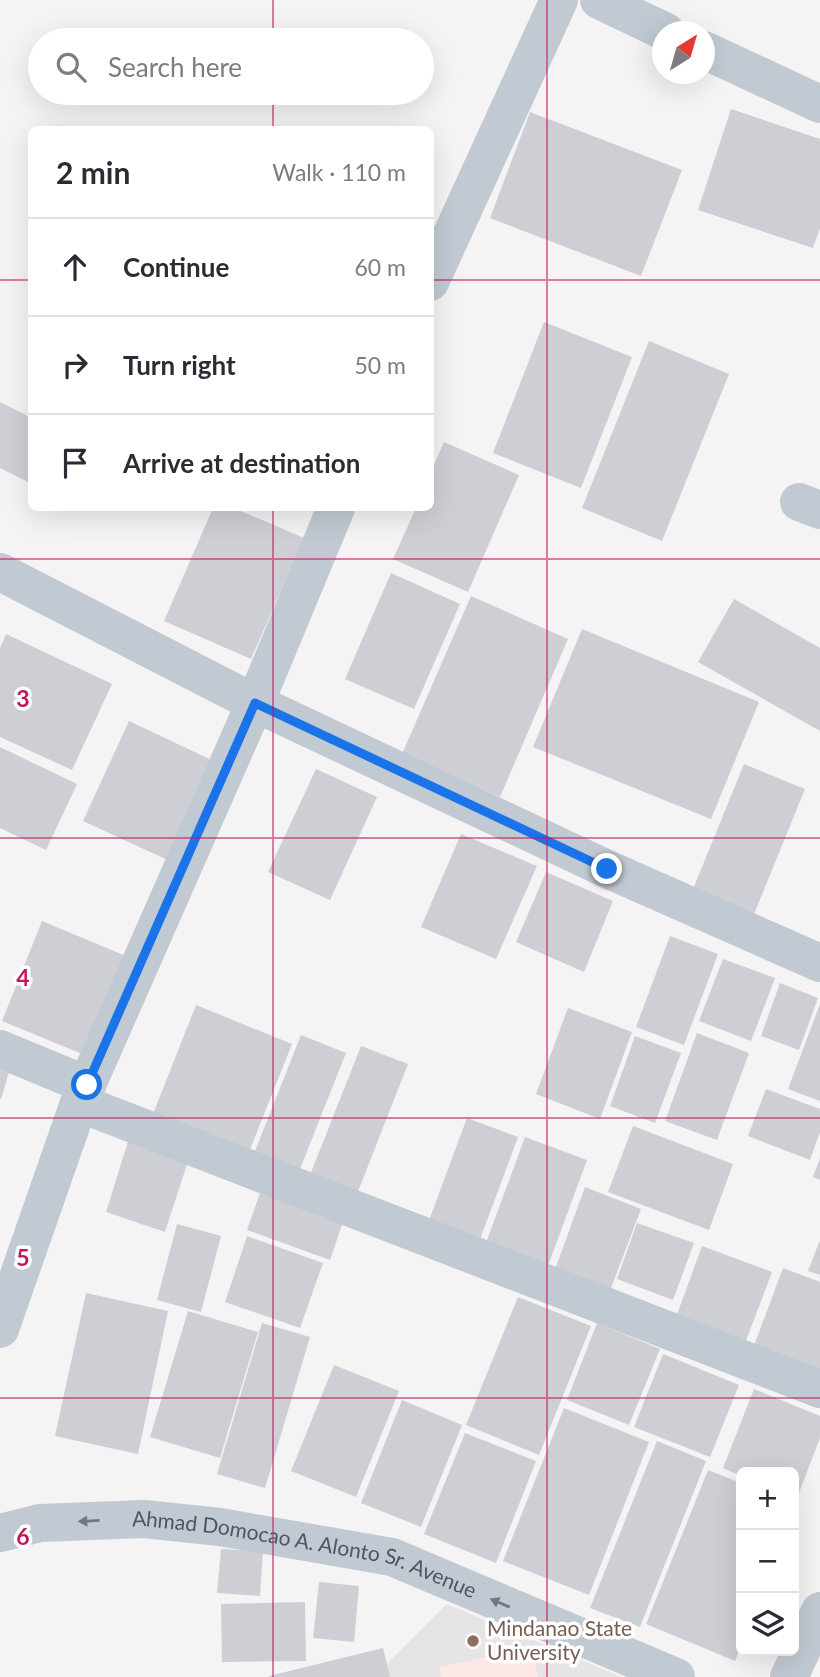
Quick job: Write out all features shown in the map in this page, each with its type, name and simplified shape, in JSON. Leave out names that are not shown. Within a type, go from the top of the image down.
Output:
[{"type":"street","points":[[599,0],[652,25]]},
{"type":"street","points":[[434,272],[547,4]]},
{"type":"street","points":[[715,55],[820,103]]},
{"type":"street","points":[[0,1329],[83,1094],[255,703],[335,511]]},
{"type":"street","points":[[0,572],[255,703],[607,869],[820,963]]},
{"type":"street","points":[[0,1049],[83,1094],[820,1389]]},
{"type":"street","name":"Ahmad Domocao A. Alonto Sr. Avenue","points":[[0,1533],[40,1524],[144,1519],[220,1527],[392,1557],[676,1677]]},
{"type":"street","points":[[789,1677],[820,1611]]},
{"type":"shaded area","name":"Mindanao State University","points":[[447,1604],[622,1677],[374,1677]]},
{"type":"shaded area","points":[[532,1648],[538,1677],[441,1677],[439,1667]]},
{"type":"building","points":[[731,109],[820,139],[820,228],[813,248],[698,210]]},
{"type":"building","points":[[530,112],[682,170],[641,276],[490,218]]},
{"type":"building","points":[[544,322],[632,357],[581,488],[493,453]]},
{"type":"building","points":[[649,341],[729,374],[662,541],[582,508]]},
{"type":"building","points":[[0,402],[28,416],[28,482],[0,468]]},
{"type":"building","points":[[444,442],[519,475],[468,592],[393,559],[415,511],[434,511],[434,465]]},
{"type":"building","points":[[212,511],[241,511],[304,538],[251,659],[164,621]]},
{"type":"building","points":[[391,573],[460,604],[414,709],[345,679]]},
{"type":"building","points":[[471,596],[568,639],[500,797],[402,754]]},
{"type":"building","points":[[734,599],[820,648],[820,731],[698,662]]},
{"type":"building","points":[[582,629],[759,702],[711,819],[533,747]]},
{"type":"building","points":[[6,634],[112,684],[72,770],[0,737],[0,648]]},
{"type":"building","points":[[129,721],[220,764],[174,863],[83,821]]},
{"type":"building","points":[[0,747],[77,784],[46,850],[0,828]]},
{"type":"building","points":[[744,764],[805,789],[752,919],[691,894]]},
{"type":"building","points":[[316,769],[377,797],[330,900],[268,872]]},
{"type":"building","points":[[461,834],[537,866],[496,959],[421,927]]},
{"type":"building","points":[[546,872],[613,901],[584,972],[516,942]]},
{"type":"building","points":[[42,921],[126,956],[87,1056],[2,1021]]},
{"type":"building","points":[[670,936],[718,954],[684,1045],[636,1027]]},
{"type":"building","points":[[723,959],[775,978],[751,1041],[699,1021]]},
{"type":"building","points":[[780,983],[818,998],[799,1050],[761,1036]]},
{"type":"building","points":[[820,1004],[820,1101],[788,1089]]},
{"type":"building","points":[[196,1005],[292,1044],[249,1152],[153,1114]]},
{"type":"building","points":[[568,1008],[632,1032],[600,1119],[536,1094]]},
{"type":"building","points":[[697,1033],[749,1053],[717,1140],[665,1121]]},
{"type":"building","points":[[301,1035],[346,1053],[296,1179],[251,1161]]},
{"type":"building","points":[[635,1036],[681,1053],[655,1123],[610,1106]]},
{"type":"building","points":[[361,1046],[408,1064],[357,1194],[310,1175]]},
{"type":"building","points":[[0,1069],[9,1072],[1,1099],[0,1099]]},
{"type":"building","points":[[766,1089],[820,1109],[820,1132],[810,1160],[748,1136]]},
{"type":"building","points":[[467,1118],[518,1137],[479,1242],[428,1223]]},
{"type":"building","points":[[633,1126],[733,1164],[709,1230],[608,1192]]},
{"type":"building","points":[[132,1129],[192,1149],[165,1232],[106,1212]]},
{"type":"building","points":[[525,1137],[587,1160],[545,1274],[483,1251]]},
{"type":"building","points":[[820,1158],[820,1180],[813,1177]]},
{"type":"building","points":[[262,1187],[345,1216],[330,1260],[247,1230]]},
{"type":"building","points":[[585,1187],[641,1209],[608,1296],[553,1275]]},
{"type":"building","points":[[637,1223],[694,1243],[673,1300],[617,1279]]},
{"type":"building","points":[[177,1224],[221,1236],[201,1312],[157,1300]]},
{"type":"building","points":[[247,1236],[323,1263],[300,1328],[225,1302]]},
{"type":"building","points":[[820,1240],[820,1275],[808,1271]]},
{"type":"building","points":[[702,1246],[772,1272],[744,1346],[675,1320]]},
{"type":"building","points":[[783,1268],[820,1282],[820,1377],[752,1351]]},
{"type":"building","points":[[86,1293],[168,1311],[138,1454],[55,1436]]},
{"type":"building","points":[[518,1297],[591,1326],[539,1455],[466,1425]]},
{"type":"building","points":[[188,1311],[258,1332],[220,1458],[150,1437]]},
{"type":"building","points":[[262,1323],[310,1337],[265,1488],[217,1474]]},
{"type":"building","points":[[597,1323],[660,1349],[629,1425],[567,1400]]},
{"type":"building","points":[[663,1354],[739,1385],[710,1457],[634,1427]]},
{"type":"building","points":[[334,1365],[399,1391],[356,1497],[291,1471]]},
{"type":"building","points":[[754,1389],[820,1416],[820,1438],[799,1493],[799,1467],[736,1467],[736,1474],[723,1468]]},
{"type":"building","points":[[402,1400],[462,1425],[421,1527],[361,1503]]},
{"type":"building","points":[[564,1408],[649,1442],[589,1595],[503,1561]]},
{"type":"building","points":[[465,1433],[536,1461],[496,1563],[424,1534]]},
{"type":"building","points":[[657,1441],[706,1461],[640,1627],[590,1608]]},
{"type":"building","points":[[708,1470],[736,1481],[735,1661],[646,1624]]},
{"type":"building","points":[[221,1549],[263,1551],[260,1596],[217,1593]]},
{"type":"building","points":[[319,1582],[359,1586],[354,1642],[313,1638]]},
{"type":"building","points":[[305,1602],[306,1661],[222,1662],[221,1604]]},
{"type":"building","points":[[383,1648],[390,1677],[269,1677],[269,1676]]},
{"type":"place","name":"Mindanao State University","points":[[473,1641]]},
{"type":"route","points":[[87,1085],[255,703],[607,869]]}]
